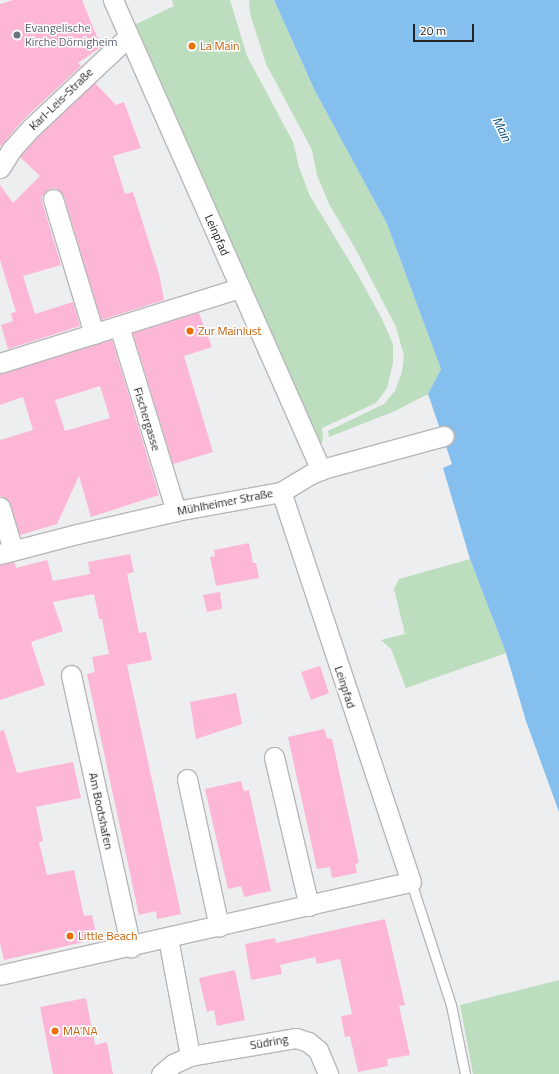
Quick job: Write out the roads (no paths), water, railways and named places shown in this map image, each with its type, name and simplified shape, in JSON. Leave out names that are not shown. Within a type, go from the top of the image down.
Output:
[{"type":"street","name":"Leinpfad","points":[[113,0],[321,470]]},
{"type":"street","name":"Karl-Leis-Straße","points":[[0,168],[12,149],[31,128],[129,36]]},
{"type":"street","points":[[53,199],[94,334]]},
{"type":"street","points":[[0,363],[240,288]]},
{"type":"street","name":"Fischergasse","points":[[119,326],[176,512]]},
{"type":"street","name":"Mühlheimer Straße","points":[[6,552],[176,512],[280,492],[321,470],[444,436]]},
{"type":"street","name":"Leinpfad","points":[[280,492],[411,882]]},
{"type":"street","points":[[0,507],[6,552]]},
{"type":"street","name":"Am Bootshafen","points":[[71,675],[131,946]]},
{"type":"street","points":[[274,757],[309,906]]},
{"type":"street","points":[[187,779],[219,927]]},
{"type":"street","points":[[0,975],[219,927],[411,882]]},
{"type":"street","points":[[168,938],[190,1056]]},
{"type":"street","name":"Südring","points":[[161,1074],[172,1064],[190,1056],[296,1038],[308,1042],[318,1050],[328,1074]]},
{"type":"lane","points":[[411,882],[451,1005],[465,1074]]},
{"type":"water","name":"Main","points":[[274,0],[559,0],[559,812],[526,721],[506,653],[470,559],[443,468],[452,464],[428,394],[441,369],[387,224],[315,91]]},
{"type":"place","name":"Evangelische Kirche Dörnigheim","points":[[17,35]]},
{"type":"place","name":"La Main","points":[[192,46]]},
{"type":"place","name":"Zur Mainlust","points":[[190,331]]},
{"type":"place","name":"Little Beach","points":[[70,936]]},
{"type":"place","name":"MA’NA","points":[[55,1031]]}]
